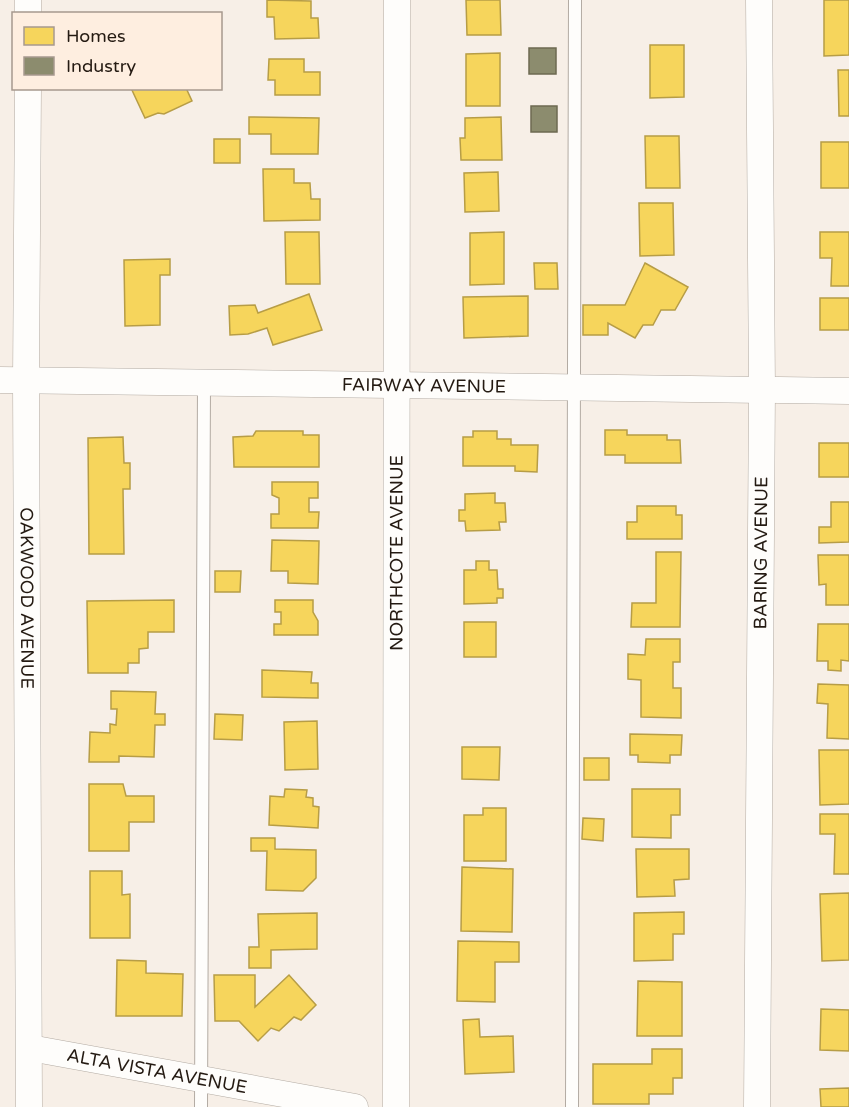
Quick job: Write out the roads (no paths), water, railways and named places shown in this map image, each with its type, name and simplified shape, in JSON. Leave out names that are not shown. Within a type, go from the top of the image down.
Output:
[{"type":"street","name":"NORTHCOTE AVENUE","points":[[396,1107],[397,0]]},
{"type":"street","name":"BARING AVENUE","points":[[757,1107],[762,389],[759,0]]},
{"type":"street","name":"OAKWOOD AVENUE","points":[[27,90],[29,1107]]},
{"type":"street","name":"FAIRWAY AVENUE","points":[[0,380],[849,391]]},
{"type":"street","name":"ALTA VISTA AVENUE","points":[[30,1048],[354,1107]]},
{"type":"lane","points":[[572,1107],[575,0]]},
{"type":"lane","points":[[201,1107],[204,383]]}]
